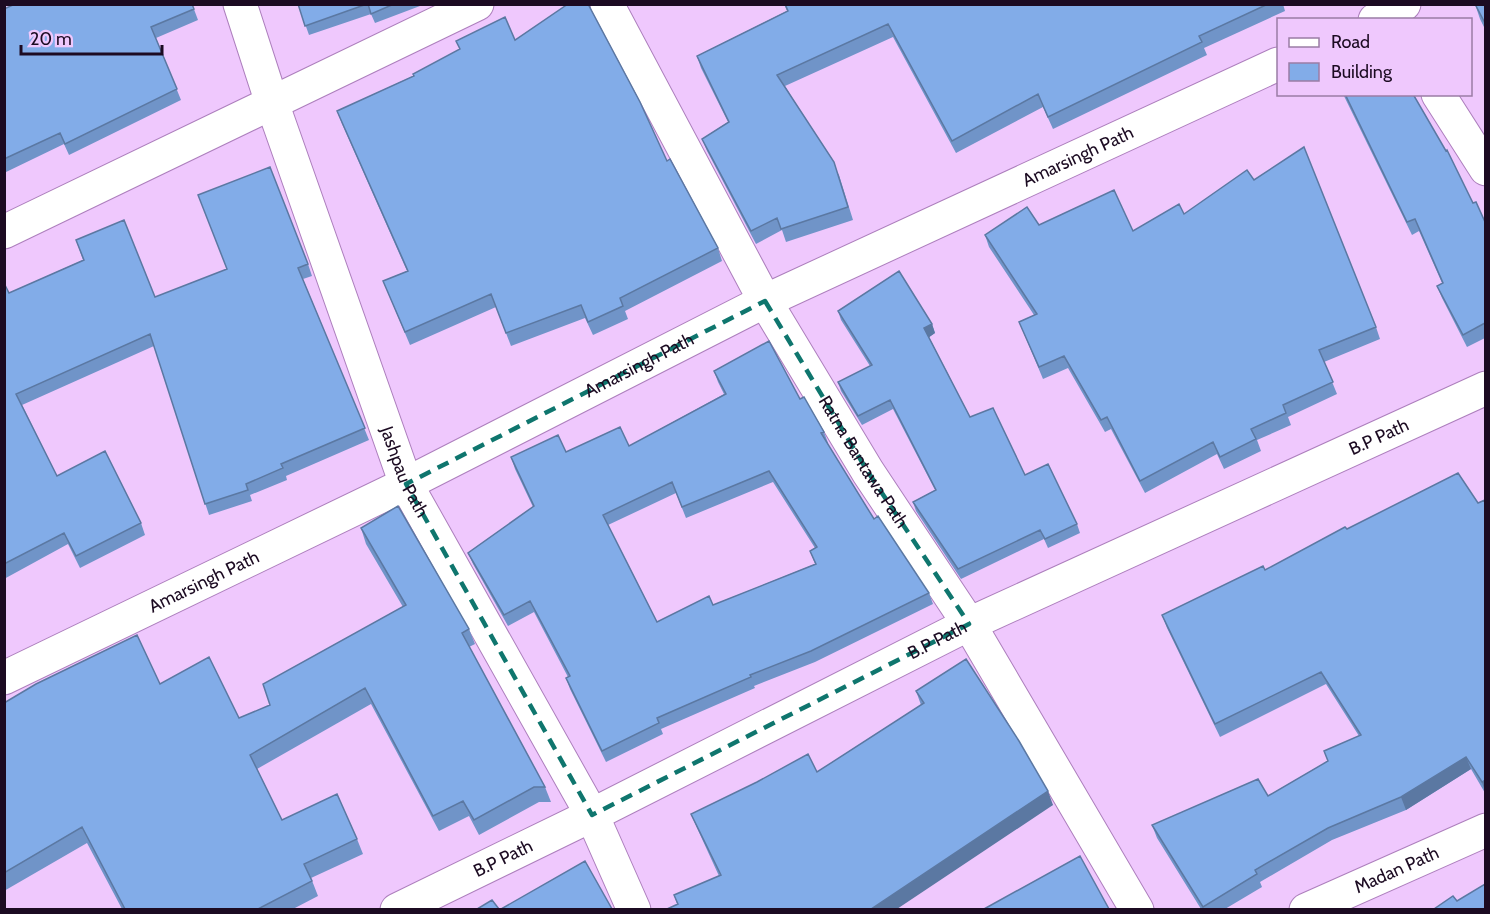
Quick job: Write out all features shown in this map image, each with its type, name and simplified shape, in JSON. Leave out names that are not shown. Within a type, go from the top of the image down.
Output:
[{"type":"street","name":"Jashpau Path","points":[[240,4],[272,103],[406,484],[592,815],[634,909]]},
{"type":"street","points":[[4,232],[477,4]]},
{"type":"street","name":"Ratna Bantawa Path","points":[[607,4],[765,301],[868,472],[969,624],[1137,909]]},
{"type":"street","name":"Amarsingh Path","points":[[4,678],[406,484],[765,301],[1277,64]]},
{"type":"street","points":[[1439,96],[1485,169]]},
{"type":"street","name":"B.P Path","points":[[397,909],[592,815],[969,624],[1485,388]]},
{"type":"street","name":"Madan Path","points":[[1306,909],[1485,830]]},
{"type":"highlighted area","points":[[765,301],[868,472],[969,624],[592,815],[406,484]]},
{"type":"building","points":[[15,4],[192,4],[194,9],[151,27],[177,89],[65,144],[60,133],[4,159],[4,9]]},
{"type":"building","points":[[298,4],[367,4],[305,26]]},
{"type":"building","points":[[368,4],[394,4],[371,14]]},
{"type":"building","points":[[568,4],[588,4],[640,102],[667,161],[670,159],[718,248],[620,298],[623,306],[588,322],[581,305],[506,333],[491,294],[405,332],[383,281],[408,271],[337,111],[414,76],[413,74],[460,49],[456,41],[505,17],[515,40]]},
{"type":"building","points":[[785,4],[1268,4],[1199,36],[1202,42],[1048,117],[1038,94],[952,141],[888,24],[777,75],[834,162],[848,207],[781,229],[777,218],[751,231],[702,139],[729,122],[697,56],[788,11]]},
{"type":"building","points":[[1475,4],[1485,4],[1485,23]]},
{"type":"building","points":[[1346,96],[1414,96],[1447,150],[1485,222],[1485,323],[1463,335],[1437,286],[1443,283],[1415,219],[1407,222]]},
{"type":"building","points":[[1304,147],[1376,327],[1319,350],[1333,382],[1283,405],[1286,413],[1251,429],[1256,439],[1220,457],[1213,442],[1140,481],[1107,417],[1101,420],[1064,356],[1039,367],[1019,322],[1037,314],[985,235],[1027,207],[1039,225],[1114,190],[1133,231],[1179,204],[1184,214],[1247,170],[1254,180]]},
{"type":"building","points":[[270,167],[308,264],[298,268],[365,428],[281,464],[283,468],[246,484],[248,490],[205,504],[150,334],[16,394],[57,476],[105,451],[141,523],[76,556],[64,533],[4,564],[4,283],[9,293],[84,260],[76,240],[124,220],[155,297],[227,269],[198,195]]},
{"type":"building","points":[[899,271],[932,324],[924,328],[970,417],[993,408],[1025,475],[1048,464],[1077,524],[1045,539],[1040,530],[958,569],[913,502],[936,490],[890,400],[858,416],[838,382],[872,365],[838,311]]},
{"type":"building","points":[[769,341],[800,399],[804,397],[824,432],[821,433],[874,519],[878,516],[929,593],[811,651],[750,675],[751,677],[657,718],[659,723],[602,751],[566,678],[570,676],[530,601],[504,615],[468,553],[534,506],[511,457],[558,435],[566,452],[620,427],[629,446],[726,394],[714,371]],"holes":[[[769,471],[817,547],[810,551],[816,564],[713,605],[709,596],[657,622],[603,515],[672,482],[682,507]]]},
{"type":"building","points":[[1458,473],[1478,503],[1485,500],[1485,780],[1482,782],[1466,757],[1401,797],[1328,828],[1255,870],[1257,874],[1203,907],[1152,825],[1258,779],[1268,796],[1328,761],[1324,751],[1361,735],[1321,672],[1215,724],[1162,615],[1263,566],[1265,570],[1345,527],[1347,529]]},
{"type":"building","points":[[398,506],[469,629],[462,633],[545,787],[534,787],[474,820],[463,801],[433,816],[365,688],[250,755],[282,820],[337,794],[357,839],[304,864],[312,881],[258,909],[125,909],[82,827],[4,873],[4,703],[36,684],[137,635],[160,684],[209,657],[239,718],[270,705],[263,684],[406,605],[361,528]]},
{"type":"building","points":[[966,659],[1048,791],[871,909],[667,909],[678,904],[674,895],[721,875],[691,814],[808,754],[817,772],[924,703],[916,691]]},
{"type":"building","points":[[1080,856],[1109,909],[984,909]]},
{"type":"building","points":[[585,861],[612,909],[501,909]]},
{"type":"building","points":[[1485,884],[1485,909],[1434,909],[1453,896],[1457,901]]},
{"type":"building","points":[[492,900],[499,909],[477,909]]}]
